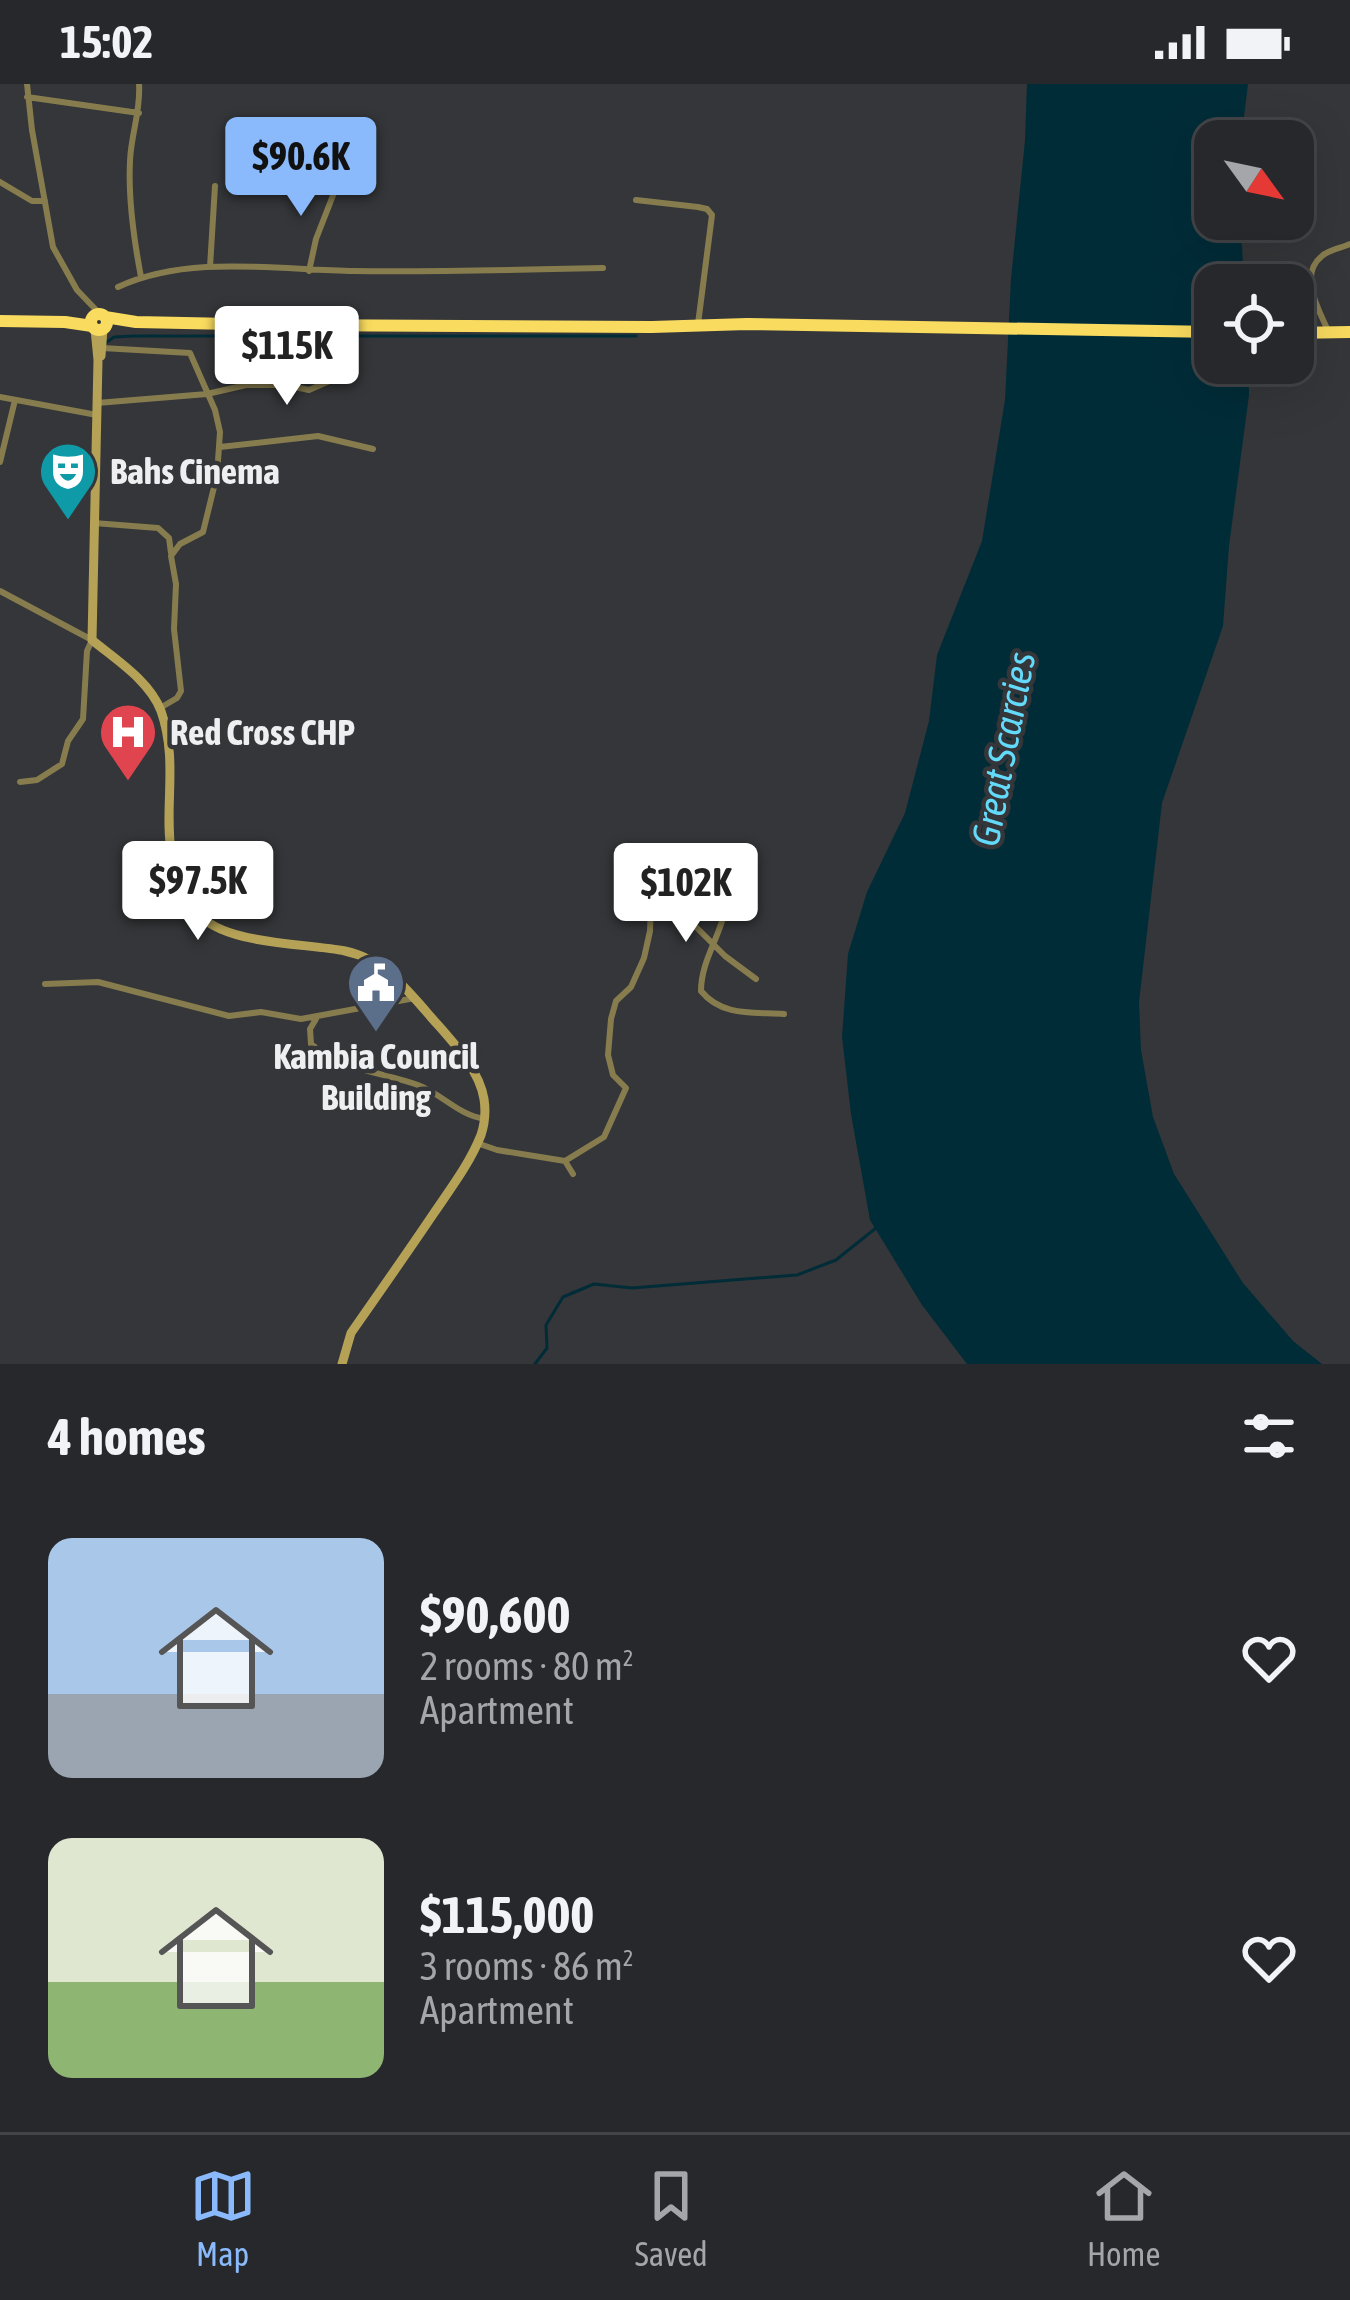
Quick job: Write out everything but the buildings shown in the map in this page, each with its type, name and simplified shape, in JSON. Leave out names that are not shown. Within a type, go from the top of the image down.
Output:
[{"type":"highway","points":[[0,321],[65,322],[73,317],[128,326],[136,322],[698,324],[1194,332]]},
{"type":"highway","points":[[1314,333],[1350,332]]},
{"type":"main road","points":[[98,360],[102,348],[99,323]]},
{"type":"main road","points":[[99,323],[92,640],[136,676],[160,708],[168,738],[170,856],[182,886],[205,921],[252,939],[350,952],[373,962],[415,998],[450,1039],[484,1095],[485,1119],[477,1143],[351,1333],[342,1364]]},
{"type":"street","points":[[27,84],[53,247],[99,323]]},
{"type":"street","points":[[139,84],[130,160],[141,277]]},
{"type":"street","points":[[28,97],[139,113]]},
{"type":"street","points":[[309,271],[339,180]]},
{"type":"street","points":[[0,182],[32,201],[46,201]]},
{"type":"street","points":[[210,267],[215,186]]},
{"type":"street","points":[[636,200],[698,207],[712,214],[698,324]]},
{"type":"street","points":[[1329,333],[1310,287],[1313,267],[1323,254],[1350,244]]},
{"type":"street","points":[[118,287],[141,277],[210,267],[454,272],[603,268]]},
{"type":"street","points":[[102,348],[190,352],[215,410],[220,432],[217,476],[202,532],[180,544],[171,556]]},
{"type":"street","points":[[0,397],[97,409],[246,385],[309,390],[350,372]]},
{"type":"street","points":[[0,462],[15,400]]},
{"type":"street","points":[[220,447],[318,436],[373,449]]},
{"type":"street","points":[[94,523],[158,528],[170,538],[182,691],[160,708]]},
{"type":"street","points":[[0,591],[92,640],[86,651],[82,719],[68,741],[62,764],[37,780],[20,782]]},
{"type":"street","points":[[477,1143],[566,1161],[604,1137],[626,1088],[613,1076],[608,1055],[611,1019],[616,1001],[631,987],[644,958],[651,904],[645,894]]},
{"type":"street","points":[[651,904],[683,914],[756,979]]},
{"type":"street","points":[[726,906],[701,976],[701,991],[727,1011],[784,1013]]},
{"type":"street","points":[[45,984],[98,982],[229,1016],[261,1012],[284,1018],[317,1017],[415,998]]},
{"type":"street","points":[[317,1017],[310,1029],[311,1044],[322,1054],[423,1086],[457,1110],[485,1119]]},
{"type":"street","points":[[566,1161],[573,1174]]},
{"type":"water","name":"Great Scarcies","points":[[1027,84],[1248,84],[1244,120],[1194,120],[1194,240],[1241,240],[1243,264],[1194,264],[1194,384],[1249,384],[1249,395],[1223,626],[1162,803],[1139,1002],[1141,1050],[1153,1117],[1174,1174],[1243,1283],[1293,1341],[1322,1364],[967,1364],[922,1305],[870,1220],[842,1037],[848,954],[867,892],[905,813],[929,721],[937,655],[982,541],[1005,400]]},
{"type":"waterway","points":[[107,342],[134,336],[636,336]]},
{"type":"waterway","points":[[535,1364],[547,1348],[546,1325],[563,1297],[594,1284],[632,1288],[797,1275],[836,1260],[876,1228]]},
{"type":"place","name":"Bahs Cinema","points":[[68,522]]},
{"type":"place","name":"Red Cross CHP","points":[[128,783]]},
{"type":"place","name":"Kambia Council Building","points":[[376,1034]]}]
